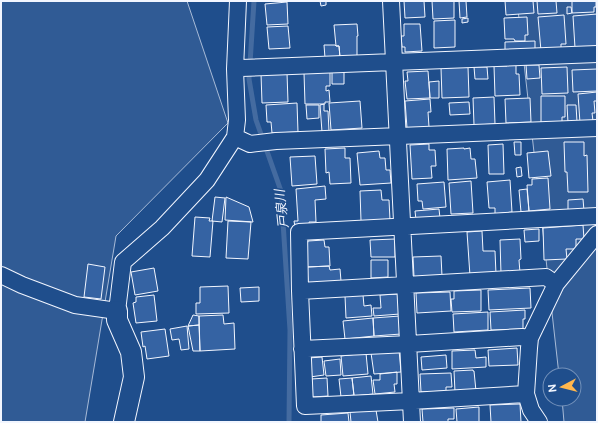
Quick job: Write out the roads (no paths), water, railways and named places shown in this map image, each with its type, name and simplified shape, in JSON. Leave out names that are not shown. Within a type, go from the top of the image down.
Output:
[{"type":"street","points":[[124,422],[134,377],[131,352],[117,320],[123,262],[162,228],[207,180],[235,138],[237,120],[235,69],[238,1]]},
{"type":"street","points":[[391,1],[412,422]]},
{"type":"street","points":[[235,69],[597,54]]},
{"type":"street","points":[[235,138],[250,144],[276,141],[597,128]]},
{"type":"street","points":[[526,394],[305,406],[299,232],[597,216]]},
{"type":"street","points":[[539,422],[531,410],[526,394],[530,338],[556,284],[597,234]]},
{"type":"street","points":[[1,275],[22,285],[75,305],[117,312]]},
{"type":"street","points":[[300,291],[546,277],[556,284]]},
{"type":"street","points":[[302,349],[522,337],[530,338]]},
{"type":"waterway","name":"戸泉川","points":[[254,1],[249,79],[256,120],[281,191],[290,330],[289,422]]}]
